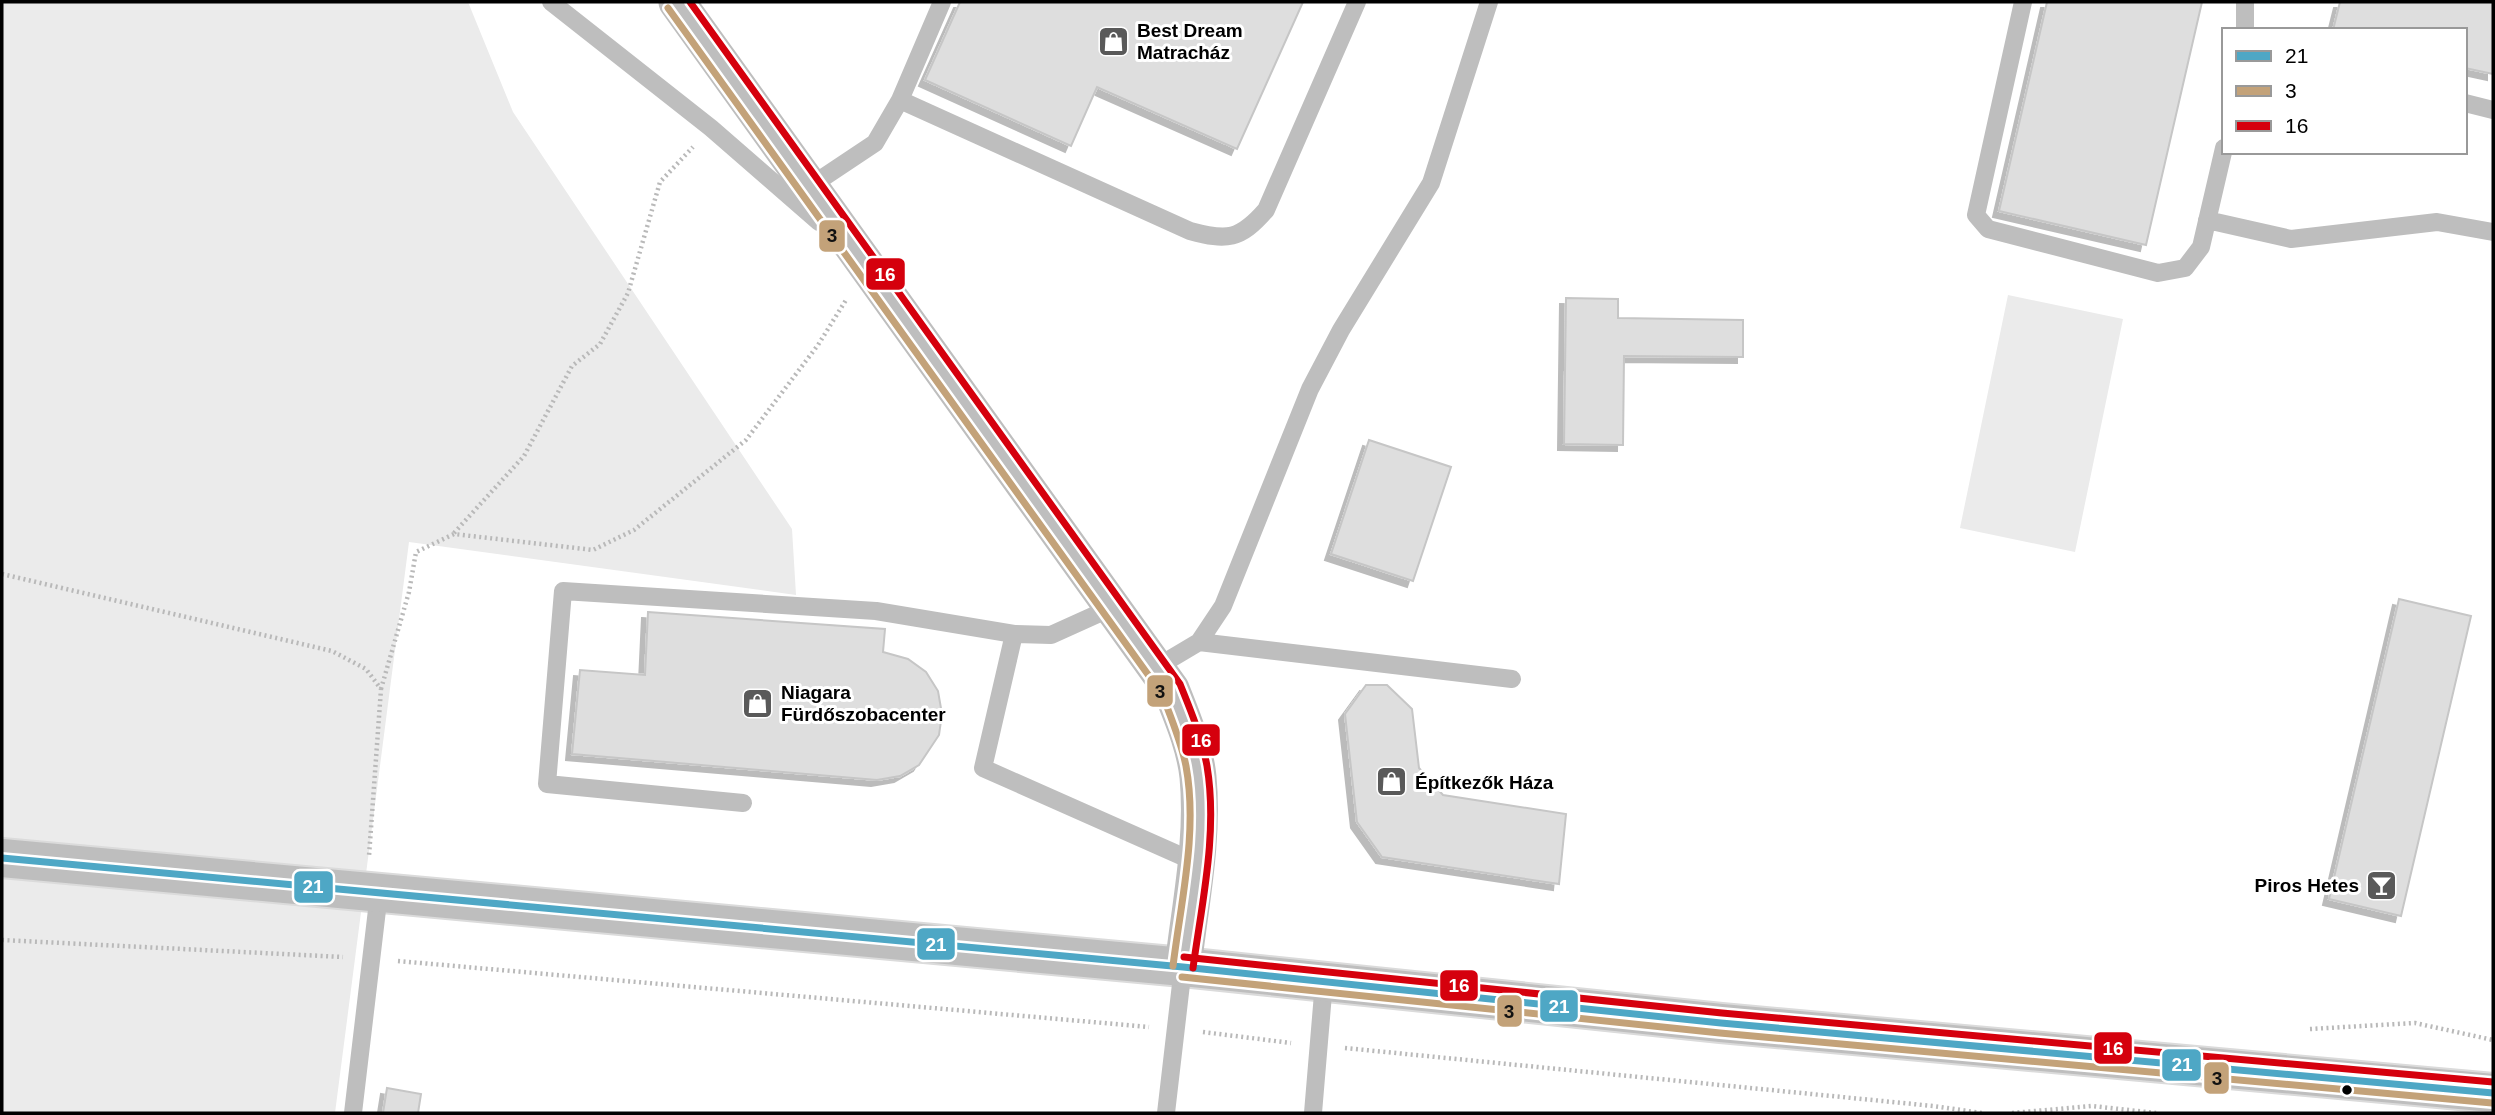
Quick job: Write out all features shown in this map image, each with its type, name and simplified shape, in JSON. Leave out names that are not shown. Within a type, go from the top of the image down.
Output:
[{"type":"main road","points":[[2,858],[1183,967],[1734,1025],[2493,1093]]},
{"type":"street","points":[[677,2],[809,187],[868,264],[1171,689],[1185,726],[1198,776],[1195,862],[1183,967]]},
{"type":"lane","points":[[551,2],[711,128],[868,264]]},
{"type":"lane","points":[[809,187],[875,143],[900,100],[942,2]]},
{"type":"lane","points":[[900,100],[1190,231],[1214,237],[1234,237],[1252,226],[1266,210],[1357,2]]},
{"type":"lane","points":[[1157,667],[1199,642],[1223,606],[1310,389],[1341,330],[1431,183],[1489,2]]},
{"type":"lane","points":[[2022,2],[1976,215],[1987,229],[2158,273],[2185,268],[2201,247],[2223,154]]},
{"type":"lane","points":[[2245,2],[2245,28]]},
{"type":"lane","points":[[2467,104],[2493,110]]},
{"type":"lane","points":[[2207,220],[2291,239],[2437,222],[2493,232]]},
{"type":"lane","points":[[744,803],[547,784],[562,591],[876,611],[1014,634],[1051,635],[1113,607]]},
{"type":"lane","points":[[1014,634],[982,768],[1195,862]]},
{"type":"lane","points":[[1199,642],[1511,679]]},
{"type":"lane","points":[[355,1112],[372,959],[372,892]]},
{"type":"lane","points":[[1166,1113],[1183,967]]},
{"type":"lane","points":[[1313,1113],[1324,982]]},
{"type":"path","points":[[372,892],[381,689],[410,592],[416,552],[454,534],[524,456],[572,366],[600,344],[628,293],[660,182],[711,128]]},
{"type":"path","points":[[454,534],[593,551],[634,530],[746,440],[818,345],[868,264]]},
{"type":"path","points":[[2,574],[332,652],[366,669],[381,689]]},
{"type":"path","points":[[2,940],[372,959],[1174,1029],[1982,1113]]},
{"type":"path","points":[[2310,1029],[2416,1023],[2493,1040]]},
{"type":"path","points":[[2012,1113],[2092,1106],[2156,1113]]},
{"type":"shaded area","points":[[2,2],[468,2],[513,112],[792,529],[796,595],[409,542],[335,1113],[2,1113]]},
{"type":"shaded area","points":[[2008,295],[2123,319],[2075,552],[1960,528]]},
{"type":"building","name":"Best Dream Matracház","points":[[960,2],[1303,2],[1237,149],[1097,87],[1071,146],[925,80]]},
{"type":"building","points":[[2047,2],[2202,2],[2146,245],[1999,211]]},
{"type":"building","points":[[2340,2],[2493,2],[2493,74],[2467,68],[2467,28],[2334,28]]},
{"type":"building","points":[[1566,298],[1618,299],[1618,318],[1743,320],[1743,357],[1624,356],[1623,445],[1564,444]]},
{"type":"building","points":[[1369,440],[1451,467],[1413,581],[1331,554]]},
{"type":"building","points":[[2399,599],[2471,616],[2401,916],[2329,899]]},
{"type":"building","name":"Niagara Fürdőszobacenter","points":[[648,612],[885,629],[883,652],[908,659],[926,672],[938,691],[942,714],[939,735],[919,765],[900,776],[877,780],[572,754],[580,670],[645,675]]},
{"type":"building","name":"Építkezők Háza","points":[[1366,685],[1387,685],[1412,709],[1419,768],[1443,795],[1566,814],[1559,884],[1382,857],[1357,822],[1345,714]]},
{"type":"building","points":[[387,1088],[421,1094],[418,1113],[383,1113]]},
{"type":"transit line","name":"16","points":[[690,2],[1180,684],[1202,745],[1210,791],[1210,842],[1193,968]]},
{"type":"transit line","name":"3","points":[[668,8],[1162,694],[1176,730],[1186,766],[1189,791],[1187,866],[1173,966]]},
{"type":"transit line","name":"21","points":[[2,858],[1183,967],[1721,1023],[2493,1093]]},
{"type":"transit line","name":"16","points":[[1184,957],[1722,1013],[2493,1082]]},
{"type":"transit line","name":"3","points":[[1182,977],[1720,1033],[2492,1103]]},
{"type":"place","name":"Best Dream Matracház","points":[[1114,41]]},
{"type":"place","name":"Niagara Fürdőszobacenter","points":[[758,703]]},
{"type":"place","name":"Építkezők Háza","points":[[1392,782]]},
{"type":"place","name":"Piros Hetes","points":[[2382,885]]}]
